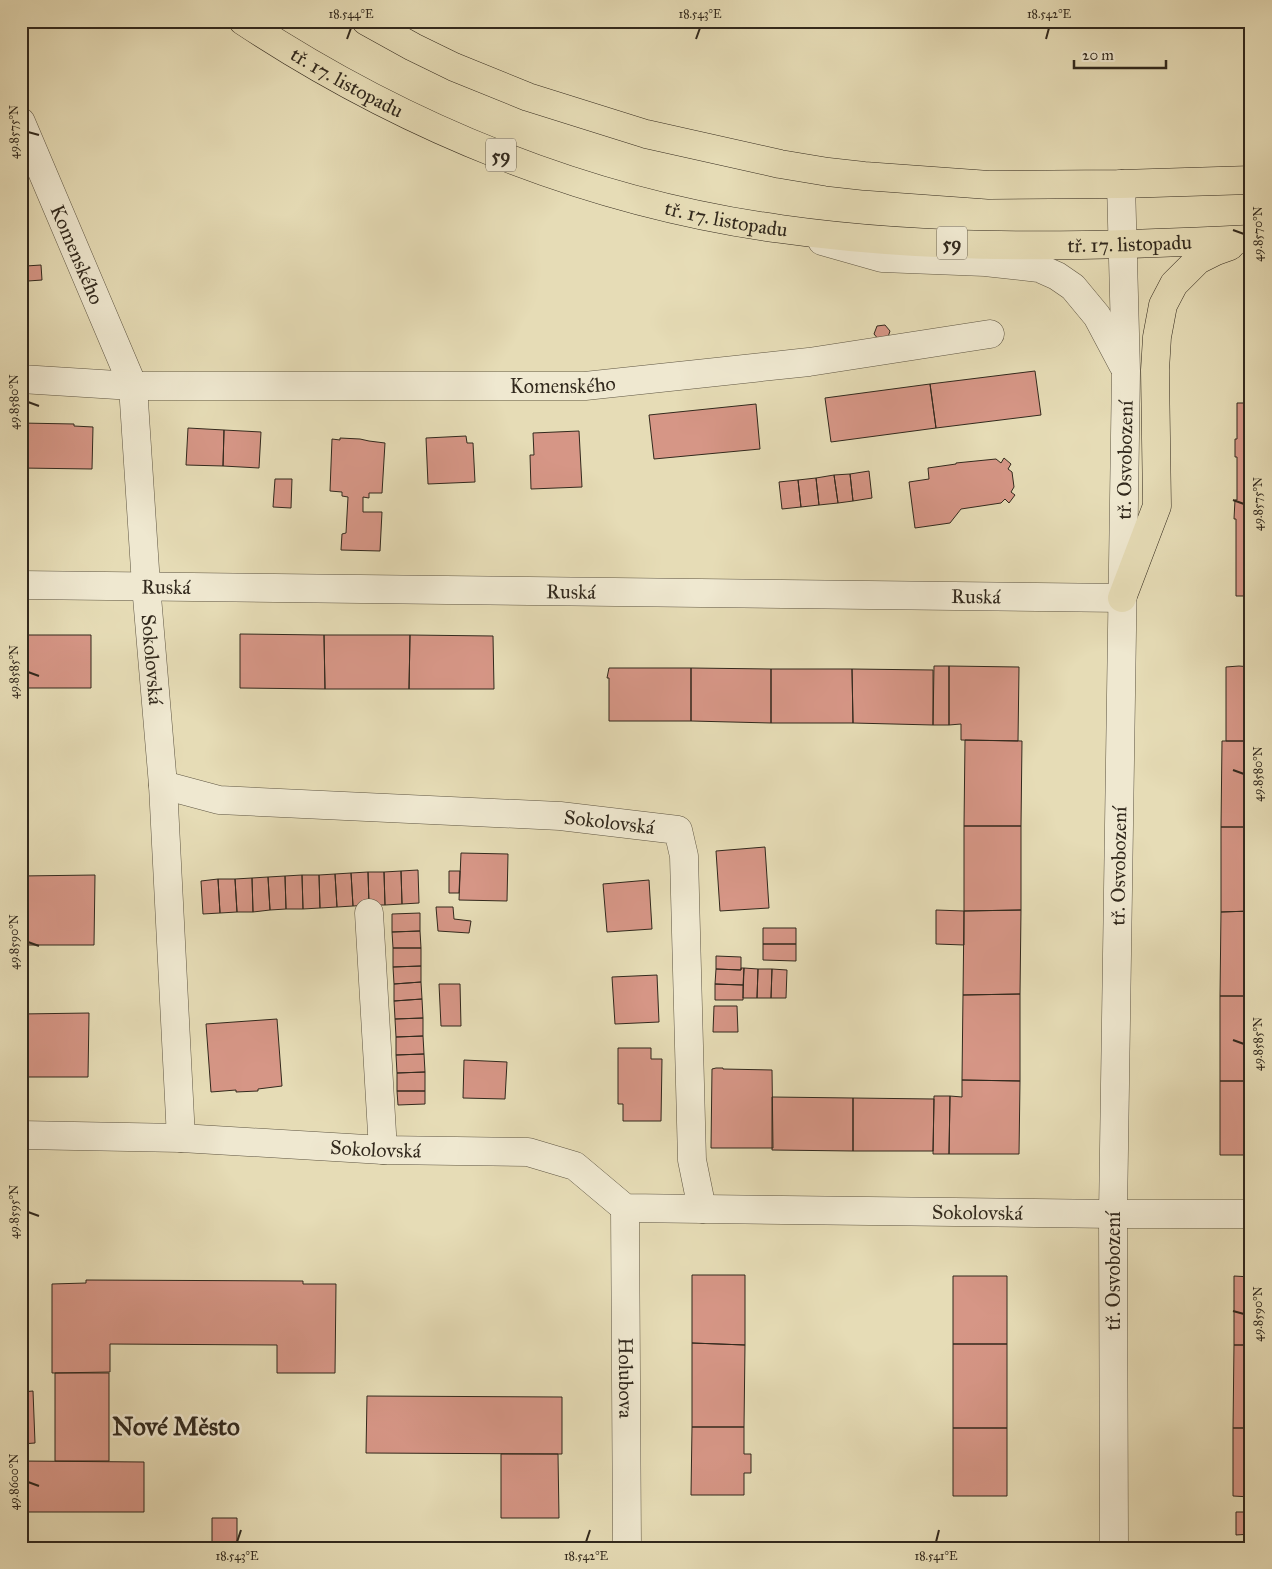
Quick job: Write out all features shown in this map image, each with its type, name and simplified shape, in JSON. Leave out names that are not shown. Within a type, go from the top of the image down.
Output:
[{"type":"main road","name":"tř. 17. listopadu","points":[[243,21],[307,61],[386,105],[462,140],[594,189],[652,204],[782,230],[877,239],[986,245],[1122,244],[1249,239]]},
{"type":"main road","points":[[366,21],[421,51],[492,84],[528,98],[689,145],[780,164],[828,172],[900,180],[989,186],[1251,180]]},
{"type":"main road","points":[[1122,598],[1157,506],[1155,370],[1157,337],[1163,305],[1174,284],[1198,260],[1249,239]]},
{"type":"street","name":"Komenského","points":[[21,122],[133,386]]},
{"type":"street","name":"tř. Osvobození","points":[[1114,1548],[1113,1214],[1126,371],[1122,184]]},
{"type":"street","points":[[782,230],[882,258],[985,262],[1039,268],[1057,276],[1073,287],[1097,316],[1126,371]]},
{"type":"street","name":"Komenského","points":[[21,380],[133,386],[585,386],[810,362],[990,334]]},
{"type":"street","name":"Sokolovská","points":[[133,386],[146,585],[163,785],[181,1138]]},
{"type":"street","name":"Ruská","points":[[21,585],[1122,598]]},
{"type":"street","name":"Sokolovská","points":[[163,785],[219,800],[560,816],[678,830],[684,856],[692,1160],[702,1209]]},
{"type":"street","points":[[369,912],[383,1150]]},
{"type":"street","name":"Sokolovská","points":[[21,1135],[181,1138],[383,1150],[528,1152],[575,1166],[625,1208],[1251,1214]]},
{"type":"street","name":"Holubova","points":[[625,1208],[627,1548]]},
{"type":"building","points":[[41,265],[42,280],[28,281],[26,266]]},
{"type":"building","points":[[885,325],[890,331],[887,340],[879,340],[874,334],[877,326]]},
{"type":"building","points":[[1035,371],[1041,415],[936,428],[930,384]]},
{"type":"building","points":[[930,384],[936,428],[831,442],[825,398]]},
{"type":"building","points":[[1237,403],[1251,403],[1251,596],[1236,596],[1236,519],[1234,519],[1235,500],[1237,500],[1235,439],[1237,439]]},
{"type":"building","points":[[756,404],[760,449],[654,459],[649,415]]},
{"type":"building","points":[[21,423],[74,424],[74,426],[93,427],[92,469],[21,468]]},
{"type":"building","points":[[188,428],[224,430],[223,466],[186,465]]},
{"type":"building","points":[[224,430],[261,432],[259,468],[223,466]]},
{"type":"building","points":[[579,431],[582,487],[531,489],[530,455],[534,455],[533,433]]},
{"type":"building","points":[[466,436],[467,443],[473,443],[475,482],[428,484],[426,438]]},
{"type":"building","points":[[340,438],[385,443],[382,493],[369,493],[369,498],[363,497],[363,512],[382,512],[380,551],[341,550],[342,534],[346,533],[348,497],[342,496],[342,492],[330,491],[332,439],[340,440]]},
{"type":"building","points":[[1004,458],[1011,464],[1008,469],[1012,472],[1014,487],[1011,492],[1015,495],[1009,503],[1005,499],[1001,503],[961,509],[950,523],[915,528],[909,482],[929,479],[928,468],[996,459],[1001,463]]},
{"type":"building","points":[[869,471],[872,498],[853,501],[850,474]]},
{"type":"building","points":[[850,474],[853,501],[838,503],[834,475]]},
{"type":"building","points":[[834,475],[838,503],[819,505],[816,478]]},
{"type":"building","points":[[816,478],[819,505],[801,507],[798,480]]},
{"type":"building","points":[[275,479],[292,479],[291,508],[273,507]]},
{"type":"building","points":[[798,480],[801,507],[782,509],[779,482]]},
{"type":"building","points":[[240,634],[324,635],[325,689],[240,688]]},
{"type":"building","points":[[22,635],[91,635],[91,688],[21,688]]},
{"type":"building","points":[[324,635],[410,635],[409,689],[325,689]]},
{"type":"building","points":[[410,635],[493,636],[494,689],[409,689]]},
{"type":"building","points":[[934,666],[949,666],[949,725],[933,725]]},
{"type":"building","points":[[949,666],[1019,667],[1018,741],[961,740],[961,724],[949,725]]},
{"type":"building","points":[[1226,667],[1251,667],[1251,741],[1226,741]]},
{"type":"building","points":[[609,668],[691,668],[691,721],[609,721],[609,678],[607,678]]},
{"type":"building","points":[[691,668],[771,669],[771,723],[691,721]]},
{"type":"building","points":[[771,669],[852,669],[853,723],[771,723]]},
{"type":"building","points":[[852,669],[933,670],[933,725],[853,723]]},
{"type":"building","points":[[965,740],[1022,741],[1021,826],[964,826]]},
{"type":"building","points":[[1222,741],[1251,741],[1251,827],[1221,827]]},
{"type":"building","points":[[964,826],[1021,826],[1021,910],[964,911]]},
{"type":"building","points":[[1221,827],[1251,827],[1251,911],[1221,912]]},
{"type":"building","points":[[765,847],[769,908],[720,911],[716,851]]},
{"type":"building","points":[[461,853],[508,854],[507,901],[459,900]]},
{"type":"building","points":[[418,870],[419,903],[402,904],[401,871]]},
{"type":"building","points":[[401,871],[402,904],[385,905],[384,872]]},
{"type":"building","points":[[449,871],[460,871],[459,893],[449,893]]},
{"type":"building","points":[[368,872],[384,872],[385,905],[369,905]]},
{"type":"building","points":[[368,872],[369,905],[353,906],[351,873]]},
{"type":"building","points":[[351,873],[353,906],[337,907],[335,874]]},
{"type":"building","points":[[335,874],[337,907],[320,908],[319,875]]},
{"type":"building","points":[[95,875],[94,945],[21,945],[21,876]]},
{"type":"building","points":[[302,875],[319,875],[320,908],[303,909]]},
{"type":"building","points":[[302,875],[303,909],[286,909],[285,876]]},
{"type":"building","points":[[285,876],[286,909],[270,910],[268,877]]},
{"type":"building","points":[[268,877],[270,910],[253,912],[252,878]]},
{"type":"building","points":[[252,878],[253,912],[237,912],[235,879]]},
{"type":"building","points":[[218,879],[235,879],[237,912],[220,913]]},
{"type":"building","points":[[218,879],[220,913],[203,914],[201,881]]},
{"type":"building","points":[[649,880],[652,929],[607,932],[603,884]]},
{"type":"building","points":[[436,907],[453,907],[454,919],[471,921],[469,933],[438,931]]},
{"type":"building","points":[[936,910],[964,911],[964,945],[936,944]]},
{"type":"building","points":[[1021,910],[1020,994],[963,995],[964,911]]},
{"type":"building","points":[[1251,911],[1251,996],[1220,996],[1221,912]]},
{"type":"building","points":[[420,913],[420,931],[392,932],[392,914]]},
{"type":"building","points":[[763,928],[796,928],[796,944],[763,944]]},
{"type":"building","points":[[420,931],[421,948],[393,948],[392,932]]},
{"type":"building","points":[[763,944],[796,944],[796,961],[763,960]]},
{"type":"building","points":[[393,948],[421,948],[421,966],[393,967]]},
{"type":"building","points":[[716,956],[741,957],[741,970],[716,969]]},
{"type":"building","points":[[421,966],[421,982],[394,984],[393,967]]},
{"type":"building","points":[[741,968],[744,968],[743,985],[715,984],[716,969],[741,970]]},
{"type":"building","points":[[744,968],[758,969],[757,998],[743,998]]},
{"type":"building","points":[[758,969],[772,969],[771,998],[757,998]]},
{"type":"building","points":[[772,969],[787,970],[786,998],[771,998]]},
{"type":"building","points":[[657,975],[659,1022],[615,1024],[612,977]]},
{"type":"building","points":[[421,982],[422,999],[394,1001],[394,984]]},
{"type":"building","points":[[439,984],[460,984],[461,1026],[441,1026]]},
{"type":"building","points":[[715,984],[743,985],[743,1000],[715,1000]]},
{"type":"building","points":[[1020,994],[1020,1081],[962,1080],[963,995]]},
{"type":"building","points":[[1220,996],[1251,996],[1251,1081],[1220,1081]]},
{"type":"building","points":[[422,999],[423,1018],[395,1019],[394,1001]]},
{"type":"building","points":[[714,1006],[737,1006],[738,1032],[713,1032]]},
{"type":"building","points":[[89,1013],[88,1077],[21,1077],[21,1014]]},
{"type":"building","points":[[423,1018],[423,1036],[396,1037],[395,1019]]},
{"type":"building","points":[[277,1019],[282,1086],[258,1089],[258,1091],[211,1092],[206,1024]]},
{"type":"building","points":[[423,1036],[424,1054],[396,1055],[396,1037]]},
{"type":"building","points":[[618,1048],[651,1048],[651,1059],[662,1059],[661,1121],[623,1121],[623,1104],[618,1104]]},
{"type":"building","points":[[424,1054],[425,1072],[397,1073],[396,1055]]},
{"type":"building","points":[[464,1060],[507,1062],[505,1099],[463,1098]]},
{"type":"building","points":[[712,1069],[772,1070],[773,1148],[711,1148]]},
{"type":"building","points":[[425,1072],[425,1091],[397,1091],[397,1073]]},
{"type":"building","points":[[962,1080],[1020,1081],[1019,1154],[949,1154],[950,1096],[962,1097]]},
{"type":"building","points":[[1220,1081],[1251,1081],[1251,1155],[1220,1155]]},
{"type":"building","points":[[397,1091],[425,1091],[425,1104],[398,1105]]},
{"type":"building","points":[[934,1096],[950,1096],[949,1154],[933,1154]]},
{"type":"building","points":[[772,1097],[853,1098],[853,1151],[772,1150]]},
{"type":"building","points":[[853,1098],[934,1099],[933,1151],[853,1151]]},
{"type":"building","points":[[692,1275],[745,1275],[745,1345],[692,1343]]},
{"type":"building","points":[[953,1276],[1007,1276],[1007,1344],[953,1344]]},
{"type":"building","points":[[1234,1276],[1251,1277],[1251,1345],[1234,1345]]},
{"type":"building","points":[[86,1280],[303,1281],[303,1284],[336,1284],[335,1373],[277,1373],[277,1345],[110,1344],[110,1372],[52,1373],[52,1284],[86,1283]]},
{"type":"building","points":[[692,1343],[745,1345],[744,1427],[692,1427]]},
{"type":"building","points":[[953,1344],[1007,1344],[1007,1428],[953,1428]]},
{"type":"building","points":[[1234,1345],[1251,1345],[1251,1428],[1233,1428]]},
{"type":"building","points":[[55,1373],[109,1373],[109,1461],[55,1461]]},
{"type":"building","points":[[33,1391],[35,1443],[21,1444],[21,1392]]},
{"type":"building","points":[[367,1396],[562,1397],[562,1454],[366,1453]]},
{"type":"building","points":[[692,1427],[744,1427],[744,1454],[751,1454],[751,1473],[744,1473],[744,1495],[691,1495]]},
{"type":"building","points":[[953,1428],[1007,1428],[1007,1496],[953,1496]]},
{"type":"building","points":[[1233,1428],[1251,1428],[1251,1497],[1233,1496]]},
{"type":"building","points":[[501,1454],[558,1454],[559,1518],[501,1518]]},
{"type":"building","points":[[21,1461],[144,1462],[144,1512],[21,1512]]},
{"type":"building","points":[[1236,1512],[1251,1512],[1251,1534],[1236,1535]]},
{"type":"building","points":[[212,1518],[237,1518],[237,1548],[212,1548]]},
{"type":"district","name":"Nové Město","points":[[176,1426]]}]
